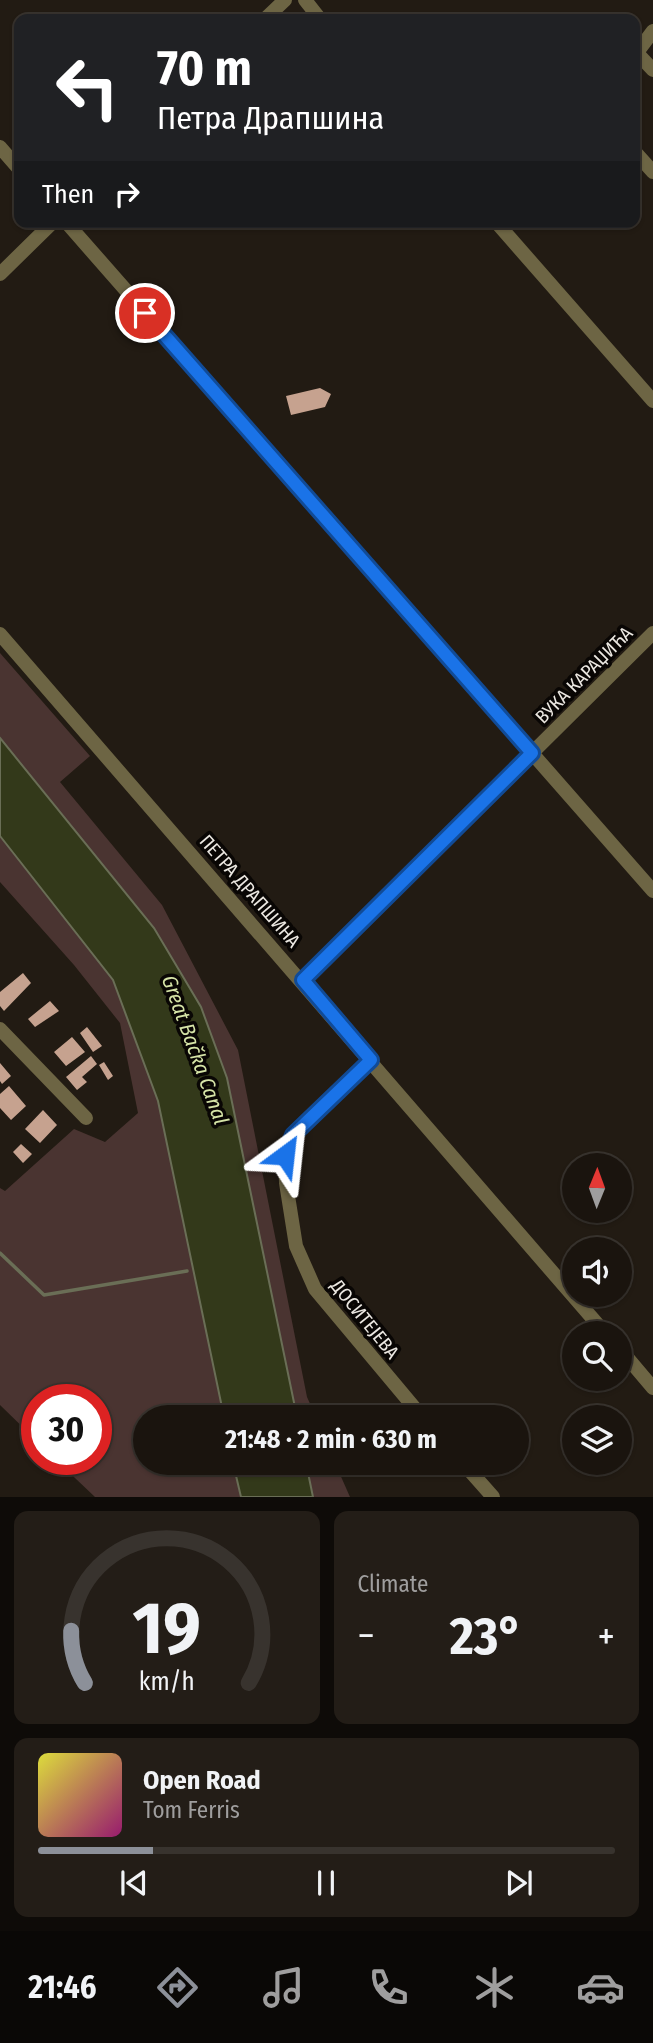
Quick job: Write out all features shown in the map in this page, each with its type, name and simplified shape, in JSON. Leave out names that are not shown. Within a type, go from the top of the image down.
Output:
[{"type":"street","points":[[270,14],[285,0]]},
{"type":"street","points":[[305,0],[316,14]]},
{"type":"street","points":[[640,49],[653,31]]},
{"type":"street","points":[[640,58],[653,70]]},
{"type":"street","points":[[0,147],[14,163]]},
{"type":"street","points":[[640,158],[653,172]]},
{"type":"street","points":[[0,274],[48,228]]},
{"type":"street","points":[[71,228],[653,891]]},
{"type":"street","points":[[501,228],[653,401]]},
{"type":"street","name":"ВУКА КАРАЏИЋА","points":[[303,980],[653,633]]},
{"type":"street","name":"ПЕТРА ДРАПШИНА","points":[[0,634],[303,980],[595,1321]]},
{"type":"street","points":[[0,1029],[86,1118]]},
{"type":"street","name":"ДОСИТЕЈЕВА","points":[[371,1060],[293,1135],[285,1155],[286,1183],[296,1246],[316,1289],[412,1405]]},
{"type":"street","points":[[632,1363],[653,1388]]},
{"type":"street","points":[[474,1475],[493,1497]]},
{"type":"shaded area","points":[[0,653],[90,756],[60,782],[162,905],[238,1050],[311,1405],[295,1405],[227,1078],[154,928],[0,738]]},
{"type":"shaded area","points":[[0,836],[113,980],[158,1101],[221,1405],[133,1405],[133,1475],[236,1475],[241,1497],[95,1497],[72,1475],[112,1475],[112,1384],[21,1384],[21,1425],[0,1405],[0,1188],[5,1191],[74,1129],[105,1142],[138,1113],[120,1023],[74,965],[0,882]]},
{"type":"shaded area","points":[[308,1475],[340,1475],[350,1497],[313,1497]]},
{"type":"water","name":"Great Bačka Canal","points":[[0,738],[154,928],[201,1007],[227,1078],[295,1405],[221,1405],[158,1101],[113,980],[0,836]]},
{"type":"water","points":[[236,1475],[308,1475],[313,1497],[241,1497]]},
{"type":"building","points":[[320,388],[331,394],[325,407],[291,415],[286,396]]},
{"type":"building","points":[[23,973],[31,983],[4,1011],[0,1006],[0,992]]},
{"type":"building","points":[[50,1001],[59,1011],[35,1027],[28,1019]]},
{"type":"building","points":[[87,1027],[102,1046],[93,1052],[80,1033]]},
{"type":"building","points":[[72,1037],[85,1052],[66,1066],[54,1052]]},
{"type":"building","points":[[91,1056],[97,1064],[82,1077],[87,1082],[77,1090],[66,1077]]},
{"type":"building","points":[[104,1062],[113,1076],[108,1080],[99,1065]]},
{"type":"building","points":[[0,1063],[11,1076],[2,1084],[0,1081]]},
{"type":"building","points":[[9,1086],[26,1106],[11,1120],[0,1108],[0,1094]]},
{"type":"building","points":[[43,1110],[57,1125],[40,1143],[25,1129]]},
{"type":"building","points":[[21,1144],[32,1154],[23,1163],[13,1152]]},
{"type":"waterway","points":[[0,1253],[44,1295],[187,1271]]},
{"type":"route","points":[[145,313],[532,753],[303,980],[371,1060],[293,1135],[285,1155]]}]
